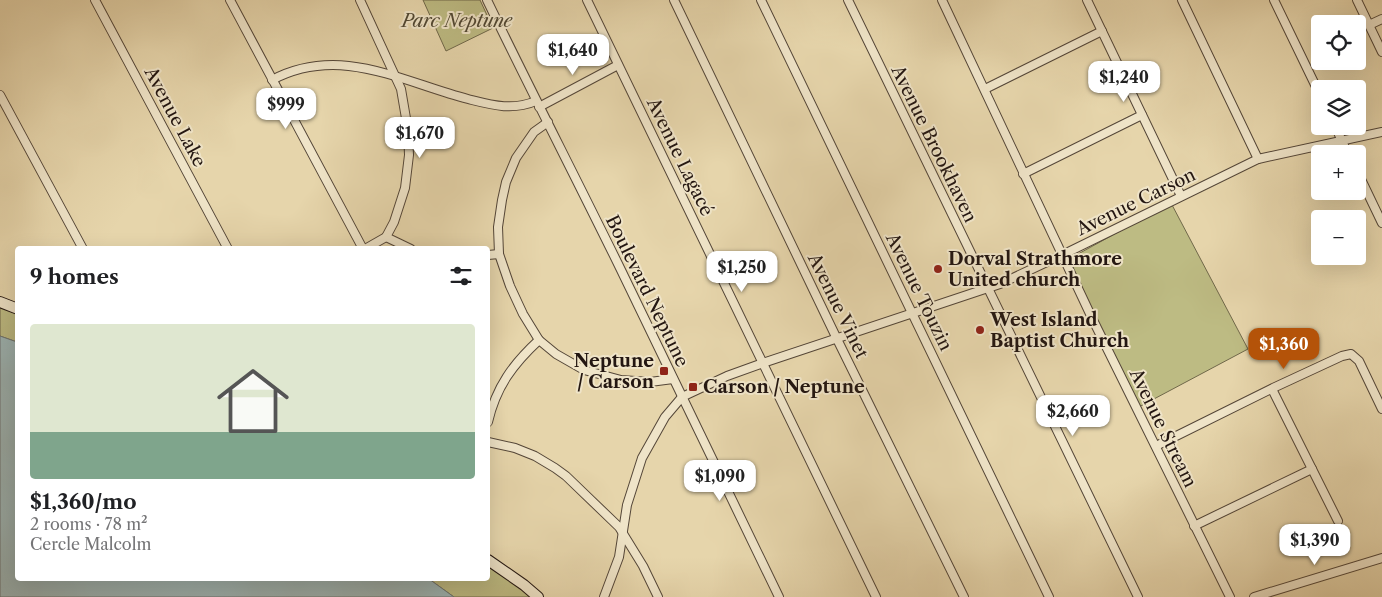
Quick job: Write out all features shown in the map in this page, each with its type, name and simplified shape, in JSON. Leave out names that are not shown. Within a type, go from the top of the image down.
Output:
[{"type":"street","name":"Avenue Lake","points":[[94,0],[226,246]]},
{"type":"street","points":[[230,0],[362,246]]},
{"type":"street","points":[[360,0],[401,88],[406,115],[409,162],[403,198],[394,222],[386,237],[370,246]]},
{"type":"street","name":"Boulevard Neptune","points":[[487,0],[537,104],[548,122],[622,271],[779,597]]},
{"type":"street","name":"Avenue Lagacé","points":[[587,0],[876,597]]},
{"type":"street","name":"Avenue Vinet","points":[[674,0],[964,597]]},
{"type":"street","name":"Avenue Touzin","points":[[761,0],[1049,597]]},
{"type":"street","name":"Avenue Brookhaven","points":[[848,0],[1138,597]]},
{"type":"street","points":[[1087,0],[1181,196]]},
{"type":"street","points":[[1182,0],[1258,159]]},
{"type":"street","points":[[1274,0],[1313,80]]},
{"type":"street","points":[[1357,0],[1382,52]]},
{"type":"street","name":"Avenue Stream","points":[[945,1],[1023,174],[1230,597]]},
{"type":"street","points":[[1369,25],[1382,19]]},
{"type":"street","points":[[985,89],[1102,32]]},
{"type":"street","points":[[272,80],[280,75],[301,68],[336,64],[365,68],[460,97],[495,106],[510,107],[537,104],[618,65]]},
{"type":"street","points":[[0,95],[81,246]]},
{"type":"street","points":[[1023,174],[1142,115]]},
{"type":"street","points":[[548,122],[534,132],[516,158],[506,182],[498,227],[499,254],[510,286],[523,314],[539,340],[556,354],[584,370],[622,380],[650,382],[673,379]]},
{"type":"street","name":"Avenue Carson","points":[[682,398],[727,376],[763,363],[1000,284],[1258,159],[1382,132]]},
{"type":"street","points":[[1340,135],[1344,145]]},
{"type":"street","points":[[1366,190],[1382,223]]},
{"type":"street","points":[[386,237],[405,246]]},
{"type":"street","points":[[490,255],[499,254]]},
{"type":"street","points":[[0,302],[15,308]]},
{"type":"street","points":[[490,416],[503,380],[514,365],[539,340]]},
{"type":"street","points":[[1156,446],[1272,388],[1342,356],[1351,354],[1359,361],[1382,409]]},
{"type":"street","points":[[1272,388],[1338,521]]},
{"type":"street","points":[[604,597],[619,557],[627,505],[642,458],[665,417],[682,398]]},
{"type":"street","points":[[490,442],[529,453],[555,468],[603,510],[619,527],[643,566],[658,597]]},
{"type":"street","points":[[1194,526],[1312,469]]},
{"type":"street","points":[[1254,597],[1382,558]]},
{"type":"street","points":[[490,561],[538,597]]},
{"type":"green space","name":"Parc Neptune","points":[[423,0],[480,0],[493,28],[446,51]]},
{"type":"green space","points":[[1171,203],[1248,349],[1137,408],[1069,259]]},
{"type":"green space","points":[[0,307],[15,313],[15,341],[0,336]]},
{"type":"green space","points":[[490,566],[531,597],[454,597],[432,581],[490,581]]},
{"type":"water","points":[[0,336],[15,341],[15,581],[432,581],[454,597],[0,597]]},
{"type":"place","name":"Dorval Strathmore United church","points":[[938,269]]},
{"type":"place","name":"West Island Baptist Church","points":[[980,330]]},
{"type":"place","name":"Neptune / Carson","points":[[664,371]]},
{"type":"place","name":"Carson / Neptune","points":[[693,387]]}]
